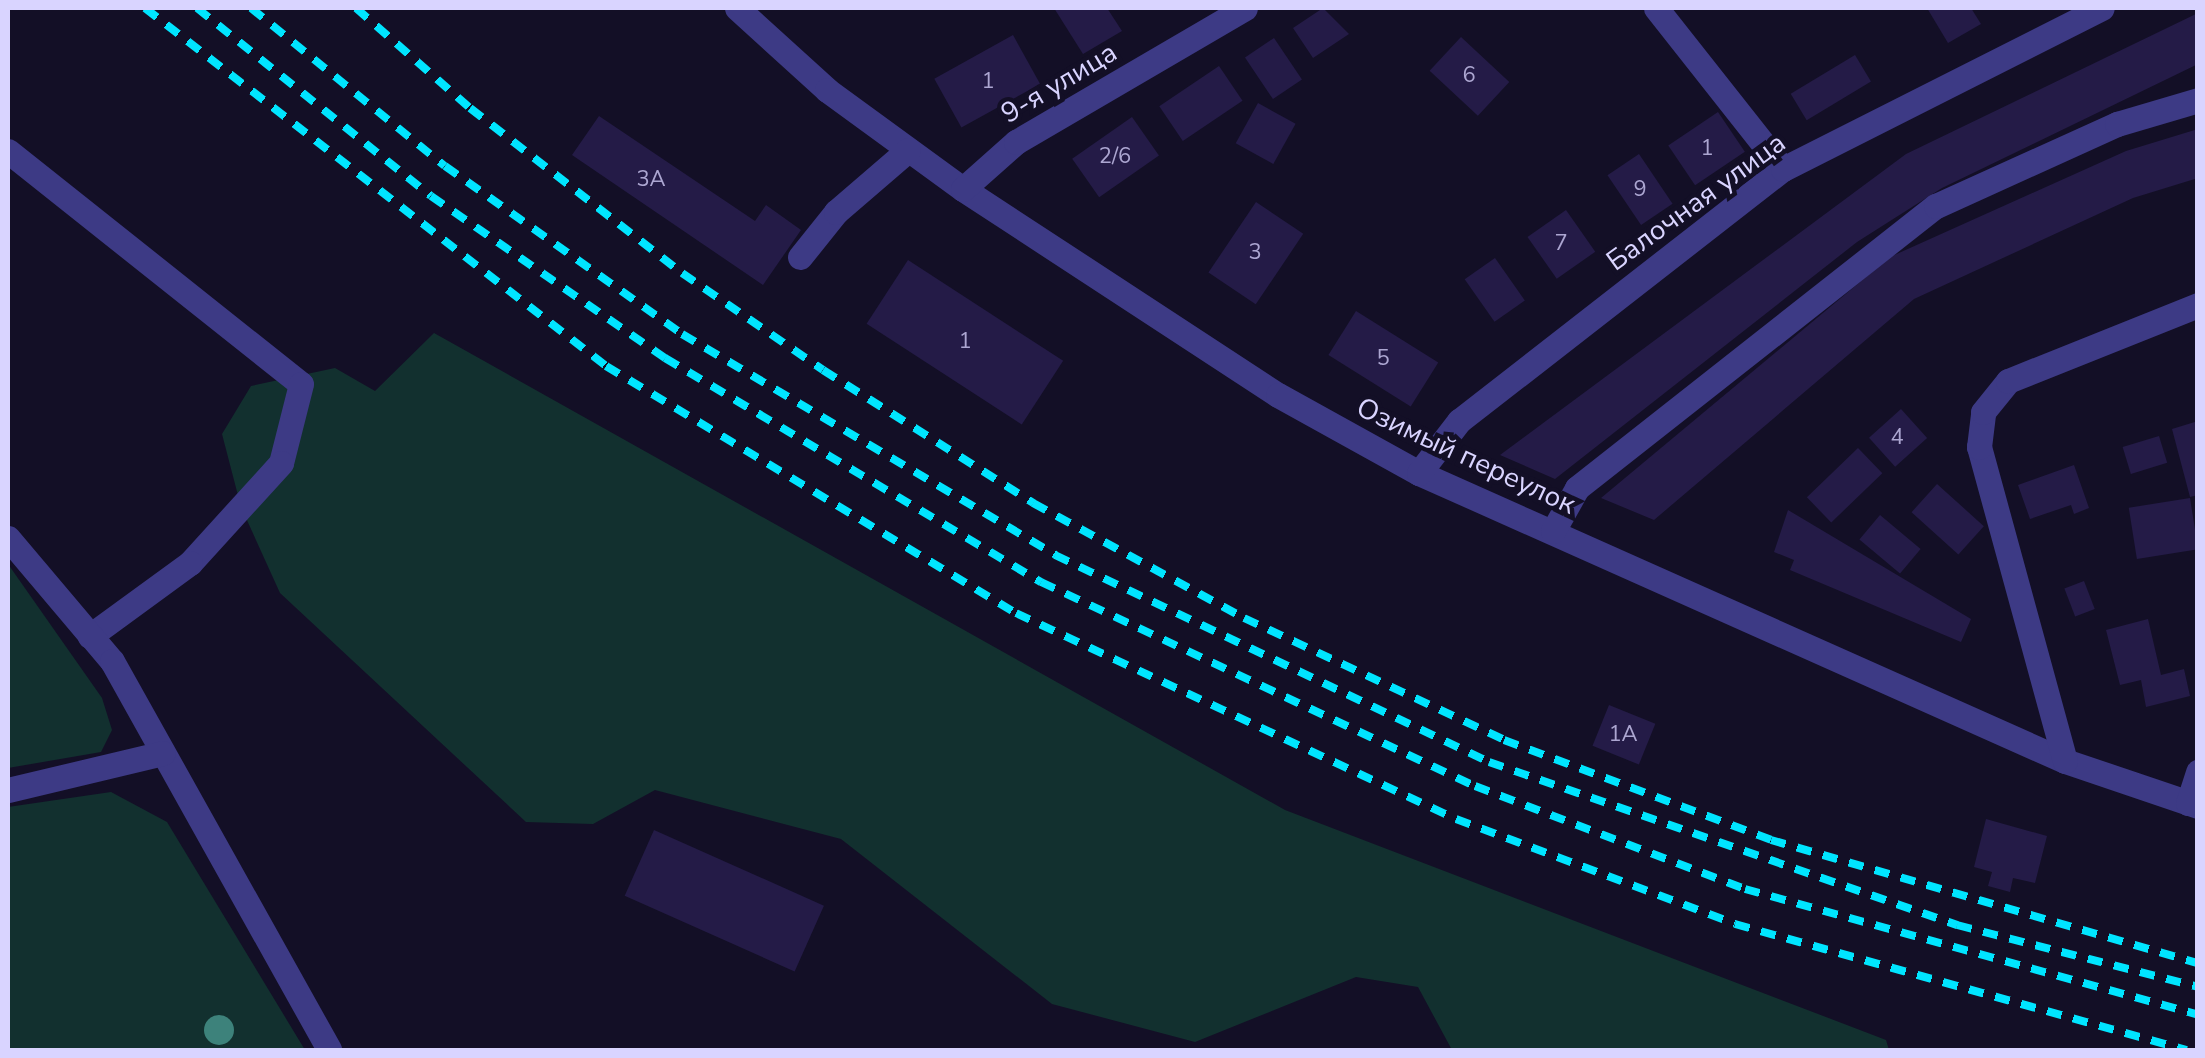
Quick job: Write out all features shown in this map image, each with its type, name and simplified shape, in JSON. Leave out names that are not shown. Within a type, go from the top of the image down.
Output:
[{"type":"street","name":"Озимый переулок","points":[[737,8],[827,90],[964,189],[1278,395],[1419,473],[2066,761],[2193,805]]},
{"type":"street","name":"9-я улица","points":[[964,189],[1016,142],[1245,8]]},
{"type":"street","points":[[1656,8],[1783,169]]},
{"type":"street","name":"Балочная улица","points":[[1419,473],[1460,420],[1783,169],[2102,8]]},
{"type":"street","points":[[1553,531],[1577,488],[1936,206],[2117,124],[2198,100]]},
{"type":"street","points":[[800,257],[836,212],[908,150]]},
{"type":"street","points":[[8,152],[302,384],[281,463],[190,563],[90,636]]},
{"type":"street","points":[[2066,761],[1979,448],[1983,412],[2008,381],[2198,305]]},
{"type":"street","points":[[8,538],[90,636],[163,752],[328,1050]]},
{"type":"street","points":[[8,790],[163,752]]},
{"type":"street","points":[[2193,805],[2198,772]]},
{"type":"green space","points":[[434,333],[1285,810],[1886,1040],[1889,1050],[1452,1050],[1418,987],[1356,977],[1195,1042],[1052,1004],[841,839],[655,790],[593,824],[526,822],[280,593],[241,507],[222,434],[251,386],[335,368],[375,391]]},
{"type":"green space","points":[[8,564],[102,698],[112,730],[101,752],[8,768]]},
{"type":"green space","points":[[111,792],[167,822],[305,1050],[8,1050],[8,807]]},
{"type":"building","points":[[1054,8],[1107,8],[1122,31],[1083,54]]},
{"type":"building","points":[[1323,8],[1349,34],[1313,58],[1293,28]]},
{"type":"building","points":[[1927,8],[1971,8],[1981,24],[1948,43]]},
{"type":"building","points":[[2198,13],[2198,64],[1942,188],[1857,242],[1555,479],[1500,455],[1906,154]]},
{"type":"building","points":[[1013,35],[1040,84],[961,128],[934,79]]},
{"type":"building","points":[[1461,37],[1509,82],[1478,116],[1430,71]]},
{"type":"building","points":[[1274,38],[1302,79],[1273,99],[1245,58]]},
{"type":"building","points":[[1855,55],[1871,82],[1807,120],[1791,94]]},
{"type":"building","points":[[1219,66],[1242,101],[1183,141],[1159,106]]},
{"type":"building","points":[[1258,103],[1296,124],[1273,164],[1236,143]]},
{"type":"building","points":[[1718,112],[1745,152],[1695,185],[1668,146]]},
{"type":"building","points":[[599,116],[755,221],[766,205],[801,230],[763,285],[572,155]]},
{"type":"building","points":[[1132,117],[1159,156],[1099,197],[1072,159]]},
{"type":"building","points":[[2198,129],[2198,178],[2133,198],[1914,299],[1654,520],[1601,498],[1890,257],[2126,151]]},
{"type":"building","points":[[1639,154],[1673,204],[1641,225],[1607,175]]},
{"type":"building","points":[[1256,202],[1303,234],[1256,304],[1208,272]]},
{"type":"building","points":[[1566,210],[1595,252],[1557,279],[1527,237]]},
{"type":"building","points":[[1495,258],[1525,301],[1495,322],[1465,279]]},
{"type":"building","points":[[908,260],[1063,361],[1022,424],[867,324]]},
{"type":"building","points":[[1356,311],[1438,362],[1411,407],[1328,355]]},
{"type":"building","points":[[1901,409],[1927,438],[1895,467],[1869,438]]},
{"type":"building","points":[[2198,421],[2198,495],[2190,497],[2172,429]]},
{"type":"building","points":[[2159,436],[2167,463],[2131,474],[2123,447]]},
{"type":"building","points":[[1858,448],[1882,473],[1831,522],[1807,497]]},
{"type":"building","points":[[2074,465],[2089,508],[2074,514],[2071,505],[2030,519],[2018,485]]},
{"type":"building","points":[[1937,484],[1984,526],[1958,554],[1912,512]]},
{"type":"building","points":[[2190,498],[2198,549],[2137,559],[2129,508]]},
{"type":"building","points":[[1788,510],[1971,619],[1961,642],[1790,570],[1794,560],[1774,552]]},
{"type":"building","points":[[1880,515],[1921,549],[1900,574],[1859,540]]},
{"type":"building","points":[[2084,581],[2095,609],[2075,617],[2064,589]]},
{"type":"building","points":[[2148,619],[2161,675],[2184,669],[2190,696],[2146,707],[2141,680],[2120,685],[2106,630]]},
{"type":"building","points":[[1609,705],[1655,724],[1639,765],[1593,746]]},
{"type":"building","points":[[1986,819],[2047,836],[2035,883],[2013,878],[2010,892],[1988,886],[1992,872],[1974,867]]},
{"type":"building","points":[[654,830],[824,906],[795,971],[625,896]]},
{"type":"railway","points":[[145,8],[606,366],[1016,613],[1456,819],[1735,924],[2187,1050]]},
{"type":"railway","points":[[197,8],[431,196],[665,358],[1041,582],[1475,786],[1745,889],[2198,1015]]},
{"type":"railway","points":[[251,8],[445,166],[682,334],[1055,555],[1489,762],[1957,925],[2198,987]]},
{"type":"railway","points":[[356,8],[470,108],[682,273],[823,370],[1033,503],[1244,618],[1504,740],[1771,840],[2198,963]]}]
